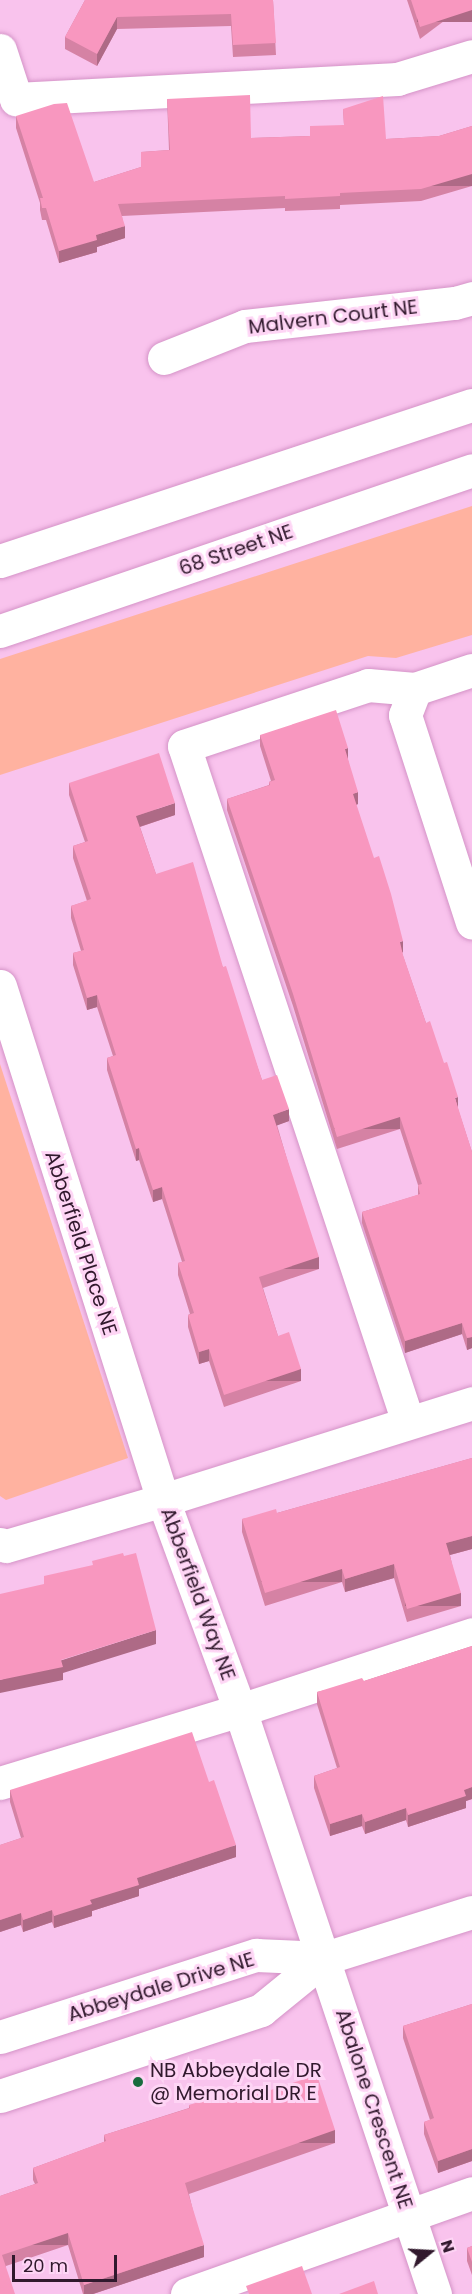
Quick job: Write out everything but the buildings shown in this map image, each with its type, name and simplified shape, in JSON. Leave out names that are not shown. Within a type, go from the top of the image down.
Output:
[{"type":"street","points":[[0,50],[16,99],[397,79],[472,56]]},
{"type":"street","name":"Malvern Court NE","points":[[164,358],[245,326],[455,303],[472,298]]},
{"type":"street","points":[[0,561],[472,405]]},
{"type":"street","name":"68 Street NE","points":[[0,631],[472,470]]},
{"type":"street","points":[[408,1422],[184,746],[368,686],[415,689],[472,670]]},
{"type":"street","points":[[415,689],[405,715],[472,922]]},
{"type":"street","name":"Abberfield Place NE","points":[[0,986],[163,1500]]},
{"type":"street","name":"Abberfield Way NE","points":[[325,1958],[240,1710],[163,1500],[472,1403]]},
{"type":"street","points":[[0,1544],[6,1546],[163,1500]]},
{"type":"street","points":[[0,1783],[240,1710],[472,1634]]},
{"type":"street","name":"Abbeydale Drive NE","points":[[0,2037],[256,1955],[325,1958],[472,1912]]},
{"type":"street","name":"Abbeydale Drive NE","points":[[0,2096],[261,2010],[325,1958]]},
{"type":"street","name":"Abalone Crescent NE","points":[[325,1958],[435,2294]]},
{"type":"street","points":[[187,2294],[472,2193]]},
{"type":"shaded area","points":[[472,506],[472,635],[396,658],[368,656],[0,775],[0,659]]},
{"type":"shaded area","points":[[0,1064],[128,1458],[6,1500],[0,1496]]},
{"type":"place","name":"NB Abbeydale DR @ Memorial DR E","points":[[138,2082]]}]
